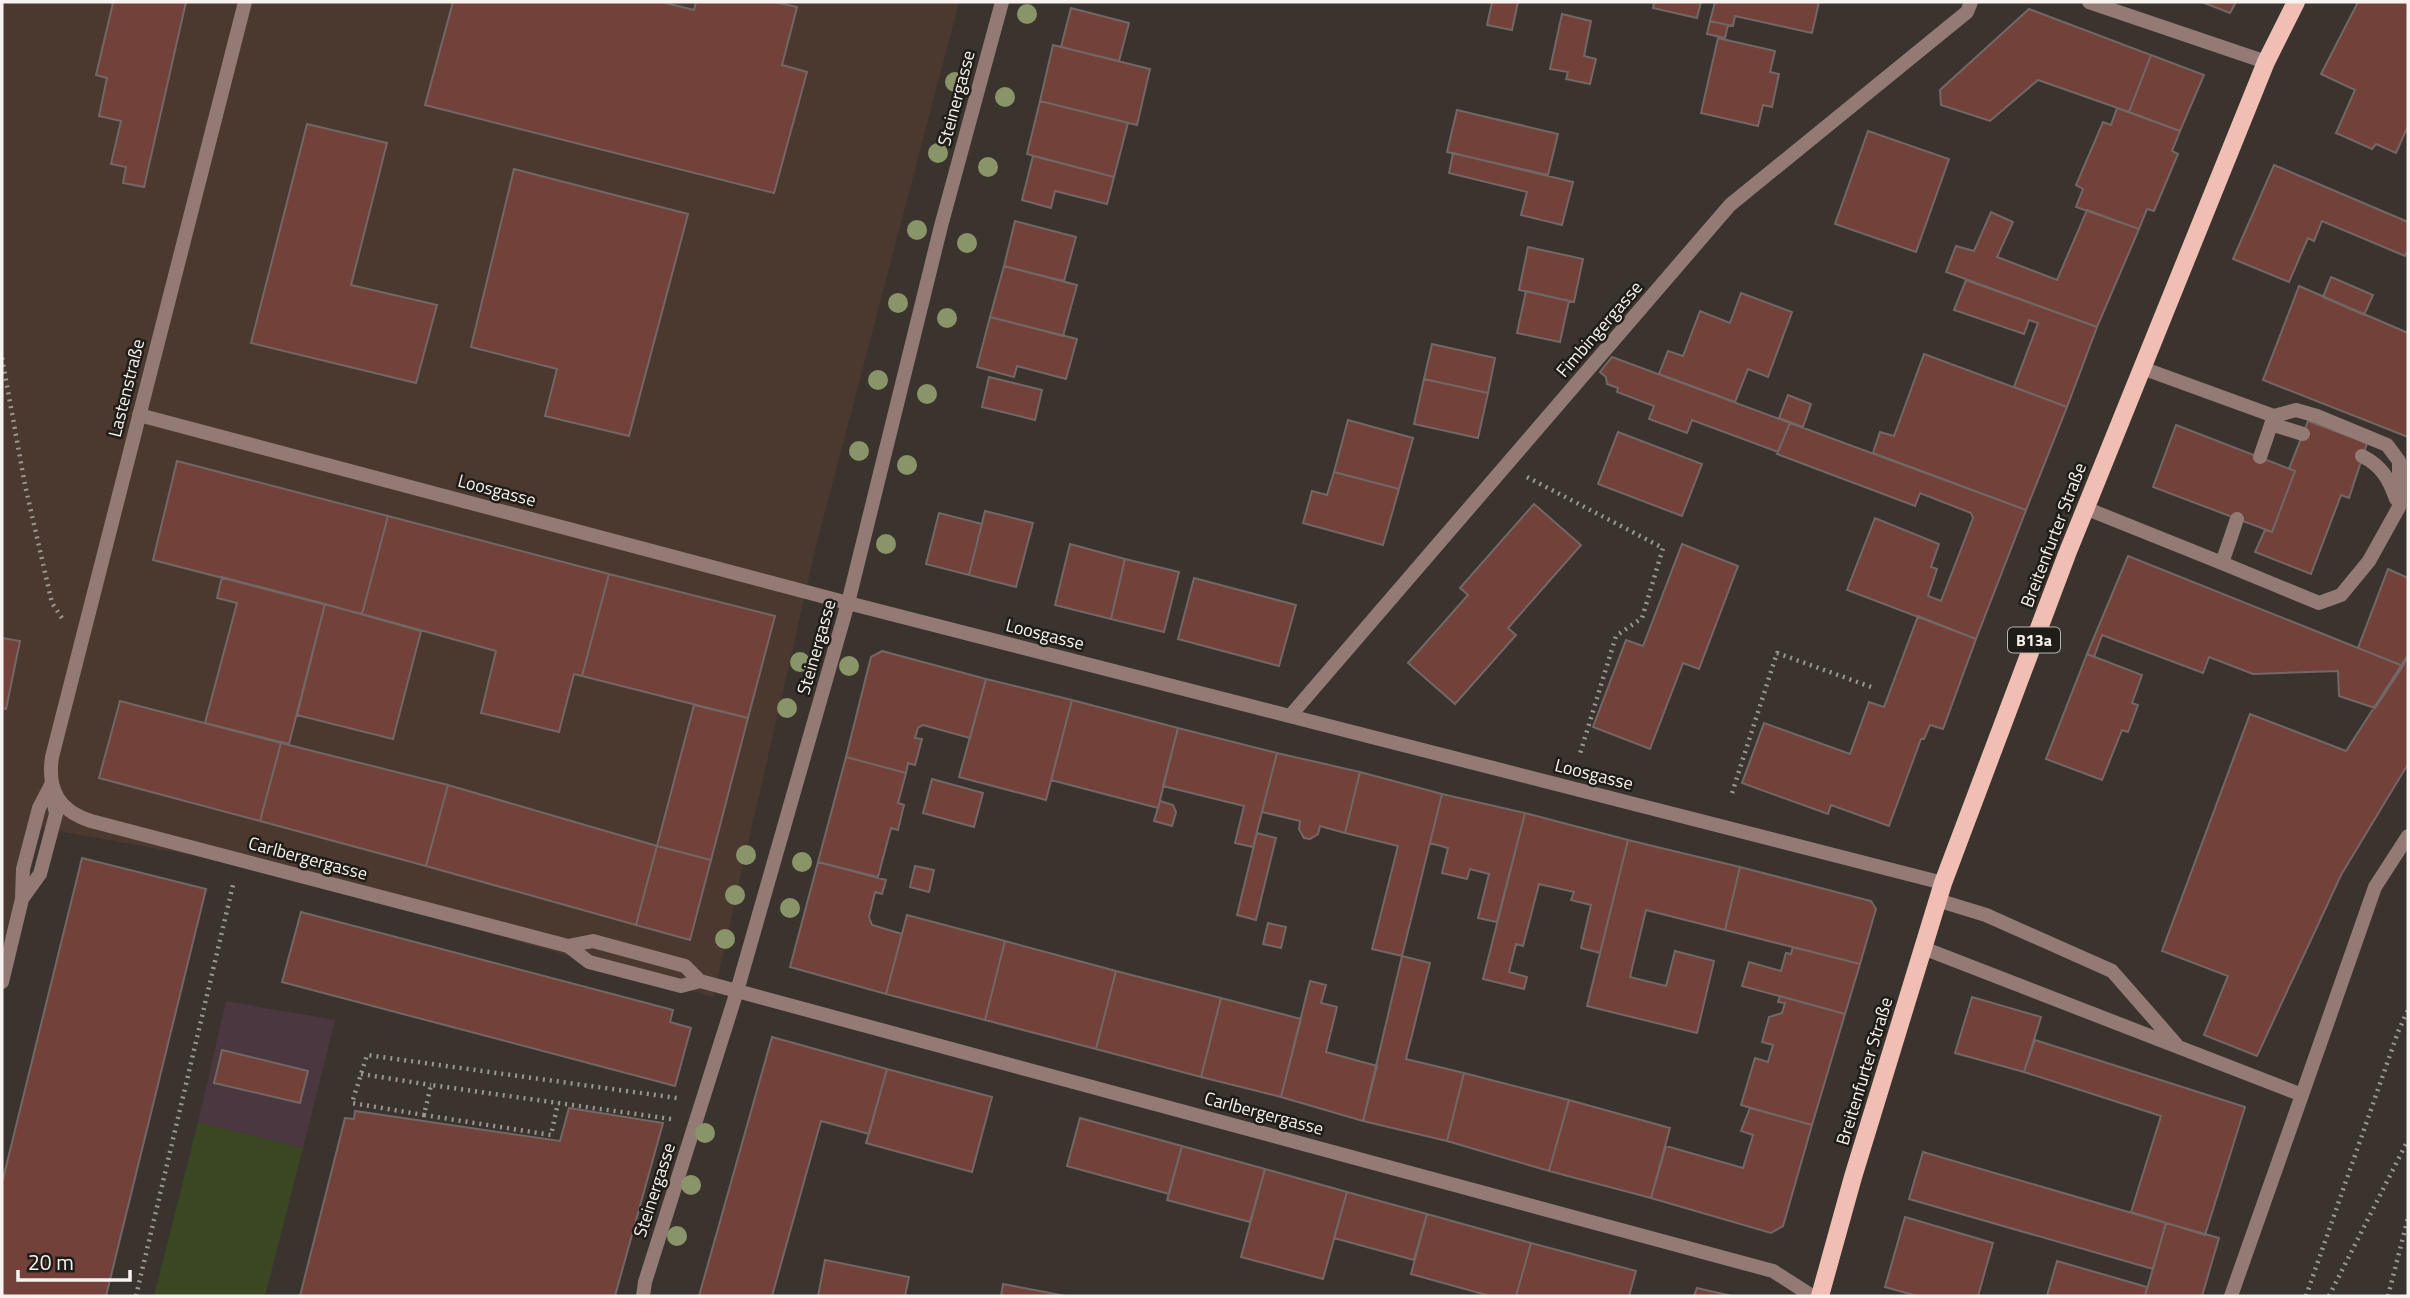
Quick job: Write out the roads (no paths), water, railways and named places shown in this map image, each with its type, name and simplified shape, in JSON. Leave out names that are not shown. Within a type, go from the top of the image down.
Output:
[{"type":"main road","name":"Breitenfurter Straße","points":[[1820,1296],[1853,1177],[1940,891],[2085,508],[2266,62],[2295,2]]},
{"type":"street","name":"Lastenstraße","points":[[2,982],[22,899],[40,874],[56,814],[50,773],[52,757],[245,2]]},
{"type":"street","name":"Steinergasse","points":[[643,1296],[645,1282],[737,991],[848,603],[938,239],[1002,2]]},
{"type":"street","name":"Fimbingergasse","points":[[1290,716],[1730,205],[1967,12],[1971,2]]},
{"type":"street","points":[[2089,2],[2266,62]]},
{"type":"street","points":[[2142,368],[2303,435]]},
{"type":"street","points":[[2085,508],[2319,603],[2341,595],[2369,561],[2399,507],[2399,461],[2387,445],[2296,410],[2272,420],[2260,457]]},
{"type":"street","name":"Loosgasse","points":[[139,415],[848,603],[1290,716],[1940,891],[1986,915],[2112,971],[2178,1046]]},
{"type":"street","points":[[2362,456],[2376,463],[2390,480],[2399,507]]},
{"type":"street","points":[[2222,563],[2238,519]]},
{"type":"street","name":"Carlbergergasse","points":[[51,785],[62,805],[81,818],[568,946],[589,962],[681,986],[700,981],[1773,1270],[1812,1296]]},
{"type":"street","points":[[2231,1296],[2375,887],[2408,836]]},
{"type":"street","name":"Carlbergergasse","points":[[568,946],[593,941],[685,966],[700,981]]},
{"type":"street","points":[[1923,948],[2302,1095]]}]
